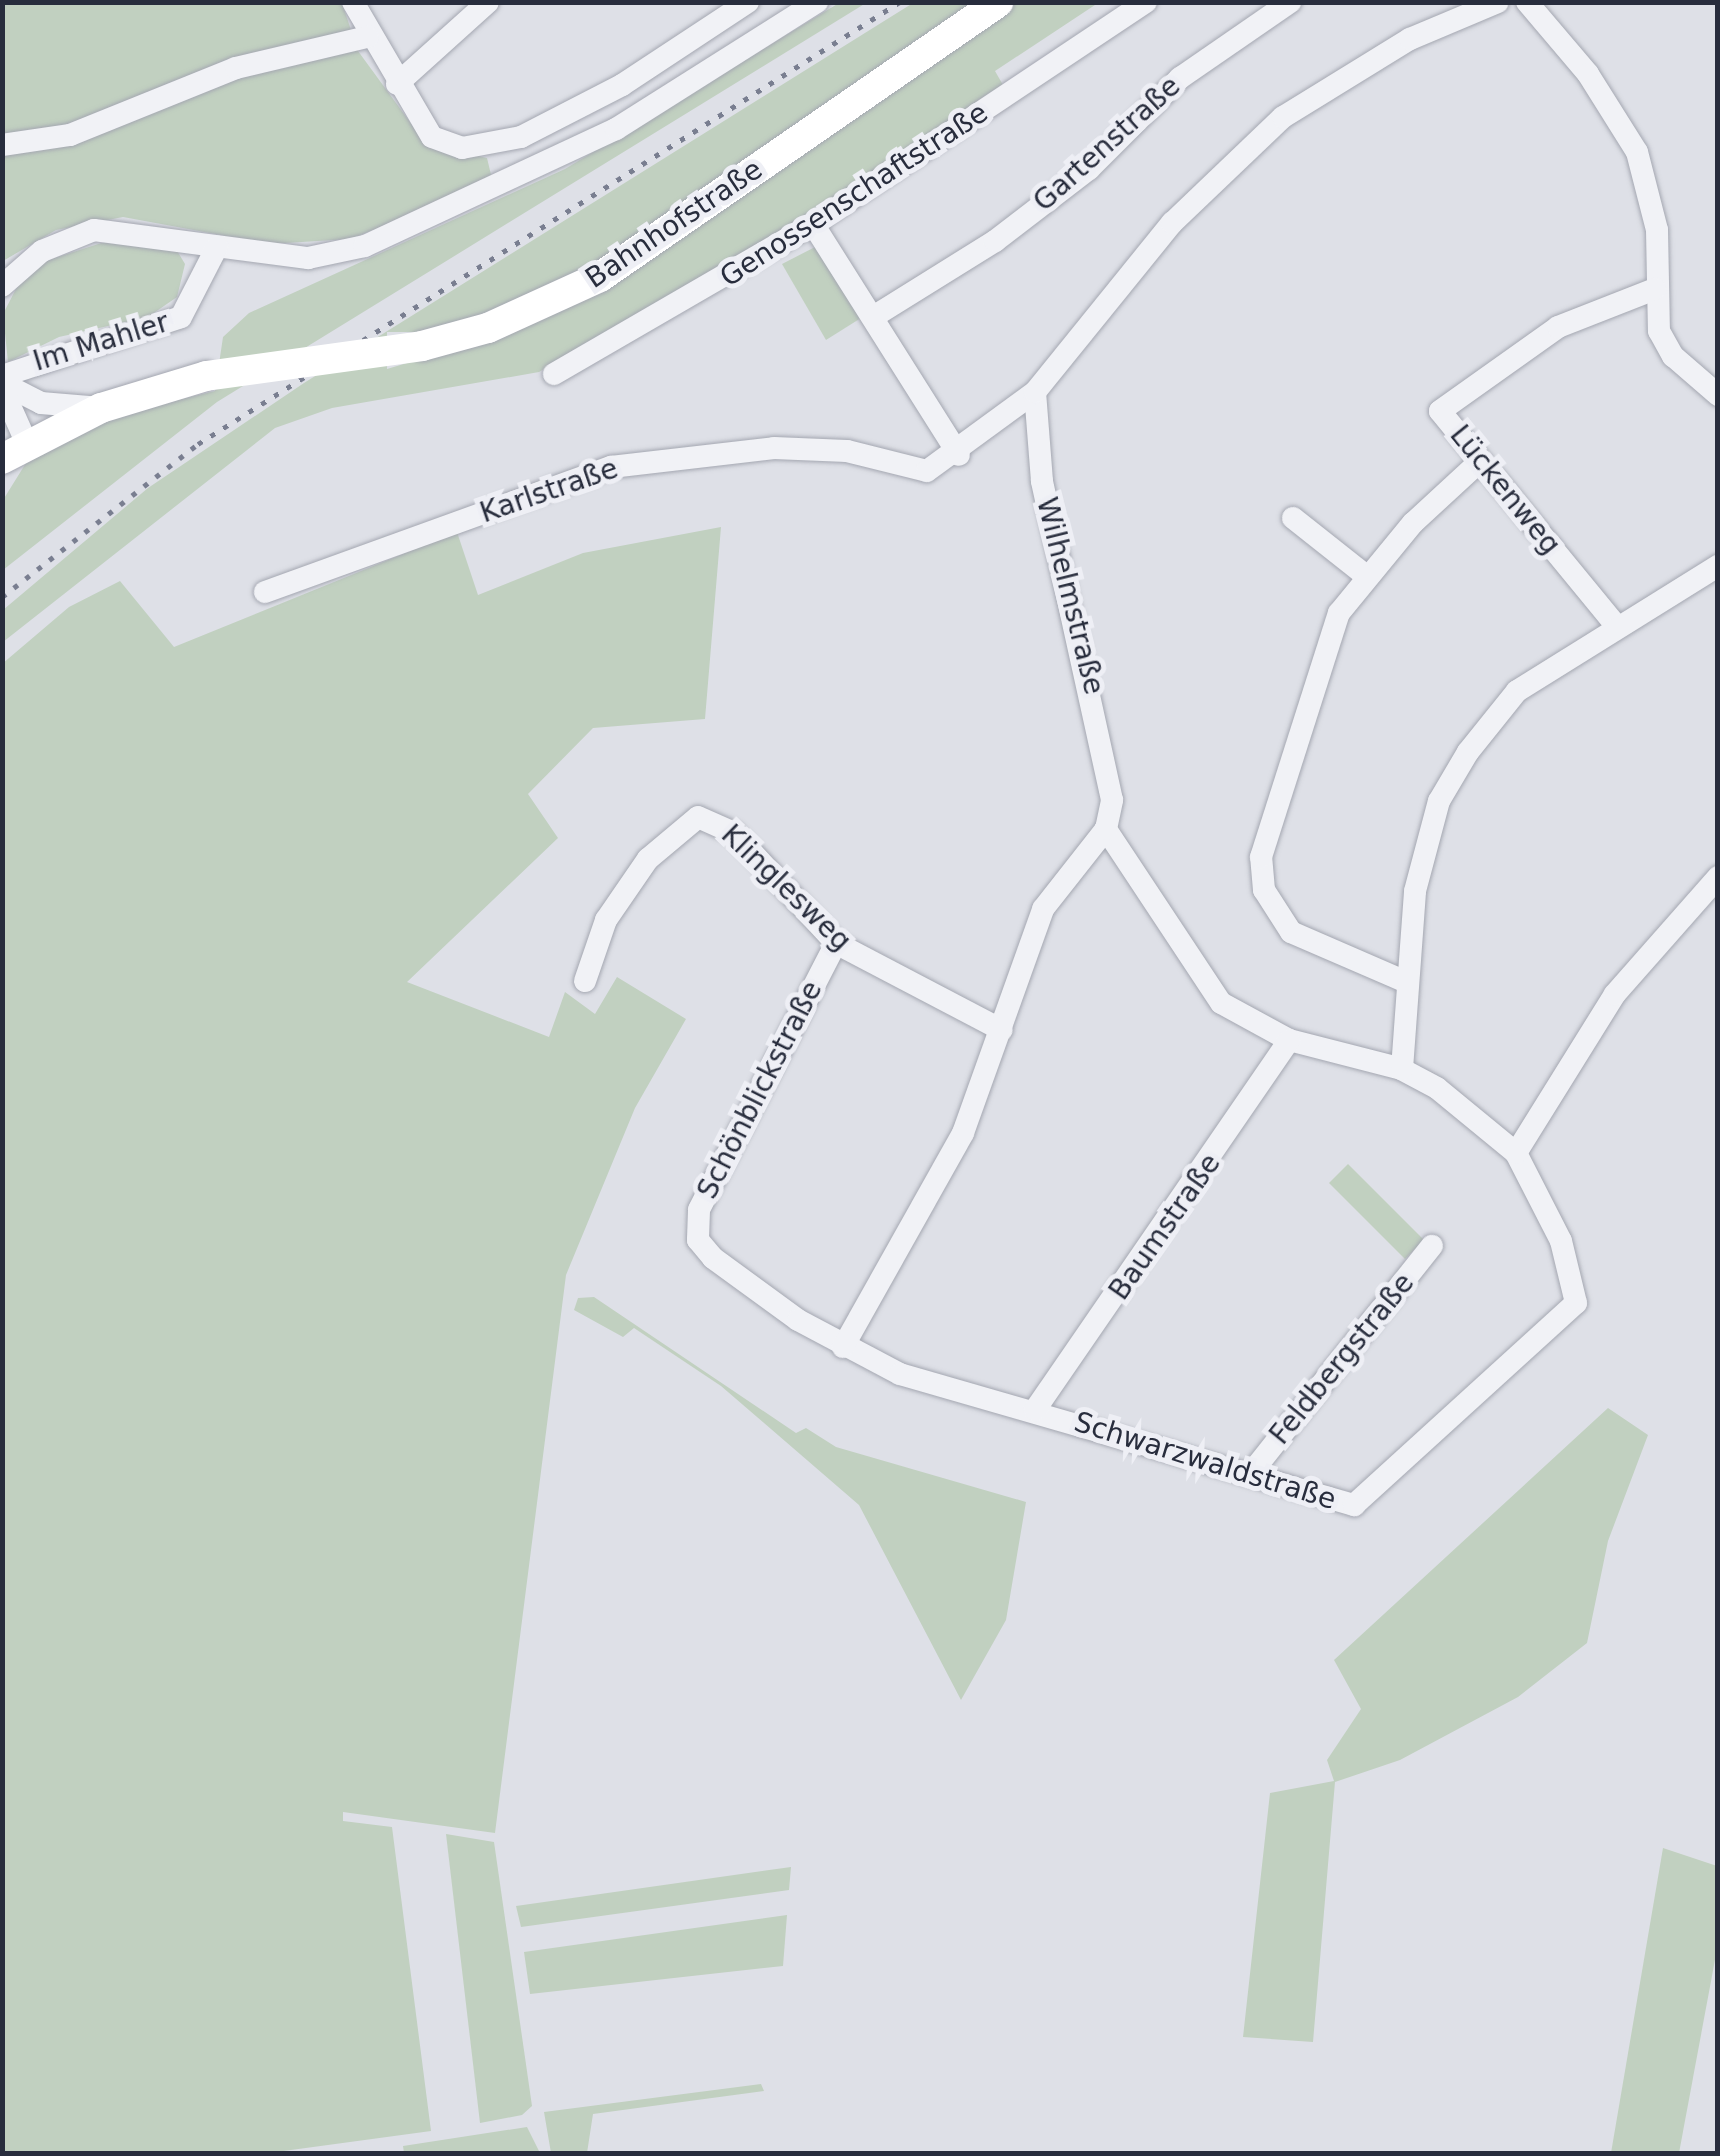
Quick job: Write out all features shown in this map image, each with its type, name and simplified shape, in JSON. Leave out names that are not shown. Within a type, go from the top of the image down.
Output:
[{"type":"main road","name":"Bahnhofstraße","points":[[15,452],[101,408],[206,376],[422,346],[488,328],[600,277],[998,2]]},
{"type":"street","points":[[354,2],[367,37],[432,137],[462,148],[490,145],[622,85],[748,2]]},
{"type":"street","points":[[397,84],[488,2]]},
{"type":"street","points":[[2,286],[42,251],[94,230],[308,258],[404,232],[616,130],[817,2]]},
{"type":"street","name":"Genossenschaftstraße","points":[[554,374],[813,224],[1146,2]]},
{"type":"street","name":"Gartenstraße","points":[[873,317],[995,240],[1089,169],[1180,78],[1290,2]]},
{"type":"street","points":[[1035,392],[1172,223],[1283,117],[1385,52],[1498,2]]},
{"type":"street","points":[[1527,2],[1588,74],[1637,152],[1657,230],[1655,289],[1673,356],[1718,394]]},
{"type":"street","points":[[2,145],[70,136],[236,68],[367,37]]},
{"type":"street","points":[[813,224],[959,455]]},
{"type":"street","name":"Im Mahler","points":[[9,391],[181,316],[218,247]]},
{"type":"street","name":"Lückenweg","points":[[1614,624],[1440,410],[1558,326],[1655,289]]},
{"type":"street","points":[[15,452],[9,391],[101,408]]},
{"type":"street","name":"Karlstraße","points":[[265,592],[612,467],[774,448],[846,451],[927,470],[959,455],[1035,392]]},
{"type":"street","name":"Wilhelmstraße","points":[[1035,392],[1042,481],[1113,772],[1106,829]]},
{"type":"street","points":[[1404,981],[1292,932],[1264,890],[1261,858],[1306,696],[1365,575],[1479,462]]},
{"type":"street","points":[[1293,518],[1365,575]]},
{"type":"street","points":[[1402,1068],[1404,981],[1439,801],[1468,752],[1517,691],[1614,624],[1718,566]]},
{"type":"street","name":"Klinglesweg","points":[[585,981],[606,920],[648,859],[698,817],[734,833],[836,943],[1002,1030]]},
{"type":"street","points":[[843,1347],[963,1133],[1043,909],[1106,829],[1222,1003],[1289,1040],[1402,1068],[1516,1153],[1615,994],[1718,877]]},
{"type":"street","name":"Schönblickstraße","points":[[836,943],[700,1210],[698,1240],[740,1280],[843,1347]]},
{"type":"street","name":"Baumstraße","points":[[1035,1410],[1289,1040]]},
{"type":"street","name":"Schwarzwaldstraße","points":[[843,1347],[939,1389],[1035,1410],[1252,1472],[1354,1506],[1576,1303],[1561,1241],[1516,1153]]},
{"type":"street","name":"Feldbergstraße","points":[[1252,1472],[1432,1246]]},
{"type":"green space","points":[[2,3],[342,3],[358,51],[426,144],[487,158],[493,183],[350,239],[269,244],[123,217],[56,230],[3,261]]},
{"type":"green space","points":[[839,3],[866,3],[217,402],[3,570],[3,500],[26,463],[111,416],[215,391],[223,337],[249,313],[565,169]]},
{"type":"green space","points":[[913,3],[978,3],[563,285],[435,332],[387,332],[387,369],[484,340],[1015,3],[1098,3],[995,71],[1003,85],[824,209],[539,372],[332,408],[275,428],[3,642],[3,610],[148,488],[304,383]]},
{"type":"green space","points":[[114,239],[176,249],[185,264],[177,297],[148,317],[59,337],[8,362],[3,314],[17,287],[42,262]]},
{"type":"green space","points":[[817,246],[861,318],[826,340],[782,264]]},
{"type":"green space","points":[[721,527],[705,719],[593,728],[528,794],[558,838],[407,982],[549,1037],[565,992],[595,1014],[617,977],[686,1019],[635,1108],[566,1275],[495,1833],[343,1812],[343,1821],[392,1827],[431,2131],[269,2153],[3,2153],[2,664],[69,607],[120,581],[174,647],[457,532],[478,595],[583,553]]},
{"type":"green space","points":[[1348,1164],[1424,1240],[1405,1259],[1329,1183]]},
{"type":"green space","points":[[594,1297],[796,1433],[806,1428],[836,1447],[1026,1502],[1006,1620],[961,1700],[859,1505],[721,1386],[634,1328],[623,1337],[574,1310],[578,1298]]},
{"type":"green space","points":[[1608,1408],[1648,1435],[1608,1541],[1587,1643],[1518,1697],[1400,1760],[1335,1782],[1313,2042],[1243,2037],[1270,1793],[1334,1781],[1327,1760],[1361,1709],[1334,1660]]},
{"type":"green space","points":[[446,1834],[494,1842],[532,2106],[522,2115],[480,2123]]},
{"type":"green space","points":[[1663,1848],[1717,1866],[1717,1949],[1679,2153],[1611,2153]]},
{"type":"green space","points":[[791,1867],[789,1890],[521,1927],[516,1906]]},
{"type":"green space","points":[[787,1915],[783,1966],[530,1994],[524,1952]]},
{"type":"green space","points":[[761,2084],[764,2091],[593,2114],[587,2153],[551,2153],[544,2112]]},
{"type":"green space","points":[[527,2127],[540,2153],[404,2153],[403,2146]]},
{"type":"railway","points":[[2,597],[198,444],[900,2]]}]
